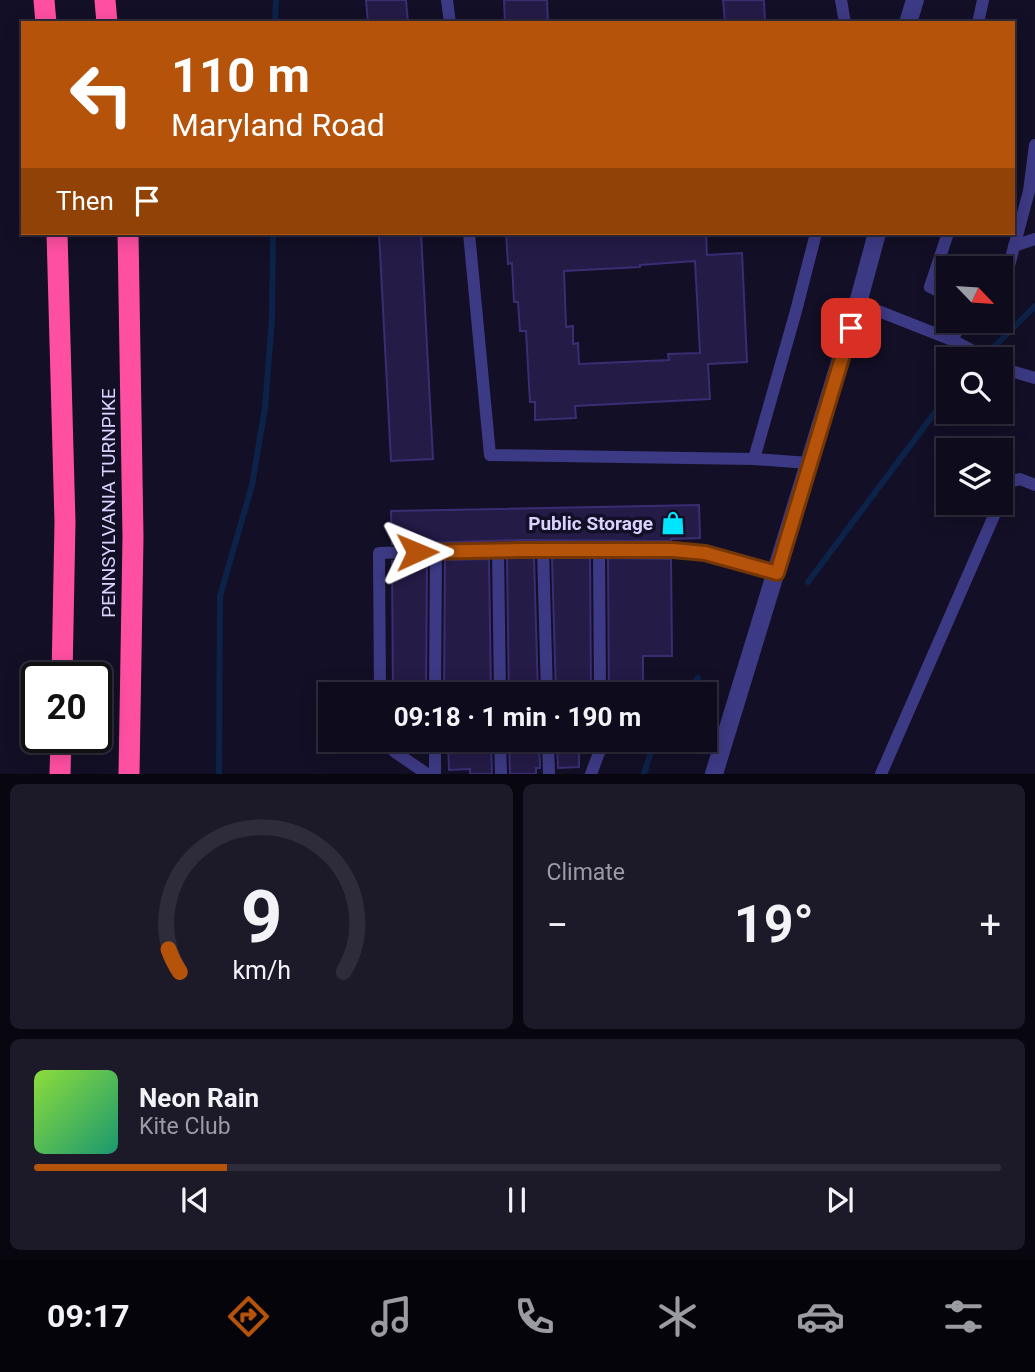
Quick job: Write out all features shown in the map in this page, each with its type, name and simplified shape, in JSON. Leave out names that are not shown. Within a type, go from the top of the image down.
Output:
[{"type":"highway","points":[[44,0],[46,21]]},
{"type":"highway","points":[[105,0],[107,21]]},
{"type":"highway","points":[[57,235],[65,522],[62,662]]},
{"type":"highway","name":"PENNSYLVANIA TURNPIKE","points":[[128,235],[133,537],[129,774]]},
{"type":"highway","points":[[60,774],[61,753]]},
{"type":"street","points":[[904,0],[906,21]]},
{"type":"street","points":[[907,21],[915,0]]},
{"type":"street","points":[[714,774],[859,303],[876,235]]},
{"type":"lane","points":[[447,0],[450,21]]},
{"type":"lane","points":[[841,0],[845,21]]},
{"type":"lane","points":[[979,21],[984,0]]},
{"type":"lane","points":[[1011,256],[1029,191],[1035,145]]},
{"type":"lane","points":[[469,235],[490,455],[754,459],[808,463]]},
{"type":"lane","points":[[754,459],[815,235]]},
{"type":"lane","points":[[940,256],[947,235]]},
{"type":"lane","points":[[1014,246],[1035,239]]},
{"type":"lane","points":[[936,269],[930,287],[936,290]]},
{"type":"lane","points":[[859,303],[967,347]]},
{"type":"lane","points":[[958,342],[960,333]]},
{"type":"lane","points":[[1013,371],[1035,379]]},
{"type":"lane","points":[[1013,481],[1020,480],[1035,485]]},
{"type":"lane","points":[[881,774],[994,515]]},
{"type":"lane","points":[[498,550],[500,682]]},
{"type":"lane","points":[[544,550],[547,682]]},
{"type":"lane","points":[[599,550],[600,682]]},
{"type":"lane","points":[[380,682],[379,553],[673,550],[705,553],[777,573]]},
{"type":"lane","points":[[435,682],[436,552]]},
{"type":"lane","points":[[396,752],[427,774]]},
{"type":"lane","points":[[435,752],[435,774]]},
{"type":"lane","points":[[500,752],[501,774]]},
{"type":"lane","points":[[548,752],[549,774]]},
{"type":"lane","points":[[591,774],[599,752]]},
{"type":"building","points":[[366,0],[406,0],[408,21],[368,21]]},
{"type":"building","points":[[504,0],[547,0],[548,21],[505,21]]},
{"type":"building","points":[[723,0],[764,0],[765,21],[725,21]]},
{"type":"building","points":[[379,235],[421,235],[433,459],[391,461]]},
{"type":"building","points":[[506,235],[706,235],[707,255],[742,253],[747,362],[708,364],[710,399],[575,406],[576,418],[535,420],[535,402],[530,402],[526,331],[520,331],[518,302],[514,302],[512,263],[508,264]],"holes":[[[695,261],[700,353],[668,354],[669,360],[579,364],[578,343],[573,344],[573,326],[566,327],[564,271]]]},
{"type":"building","points":[[699,505],[700,538],[671,541],[521,540],[392,544],[391,511]]},
{"type":"building","points":[[507,558],[534,558],[538,682],[509,682]]},
{"type":"building","points":[[552,558],[590,558],[591,682],[556,682]]},
{"type":"building","points":[[608,558],[671,559],[672,656],[643,656],[643,682],[609,682]]},
{"type":"building","points":[[489,559],[491,682],[444,682],[445,560]]},
{"type":"building","points":[[427,560],[426,682],[393,682],[392,561]]},
{"type":"building","points":[[448,752],[491,752],[492,774],[470,774],[470,769],[449,770]]},
{"type":"building","points":[[509,752],[539,752],[540,768],[536,768],[536,774],[510,774]]},
{"type":"building","points":[[557,752],[579,752],[579,767],[558,768]]},
{"type":"waterway","points":[[275,21],[276,0]]},
{"type":"waterway","points":[[219,774],[220,596],[252,485],[265,408],[272,318],[273,235]]},
{"type":"waterway","points":[[994,347],[1035,306]]},
{"type":"waterway","points":[[808,582],[936,411]]},
{"type":"waterway","points":[[695,682],[698,678]]},
{"type":"waterway","points":[[644,774],[651,752]]},
{"type":"place","name":"Public Storage","points":[[673,523]]},
{"type":"route","points":[[417,552],[673,550],[705,553],[777,573],[808,463],[851,328]]}]
